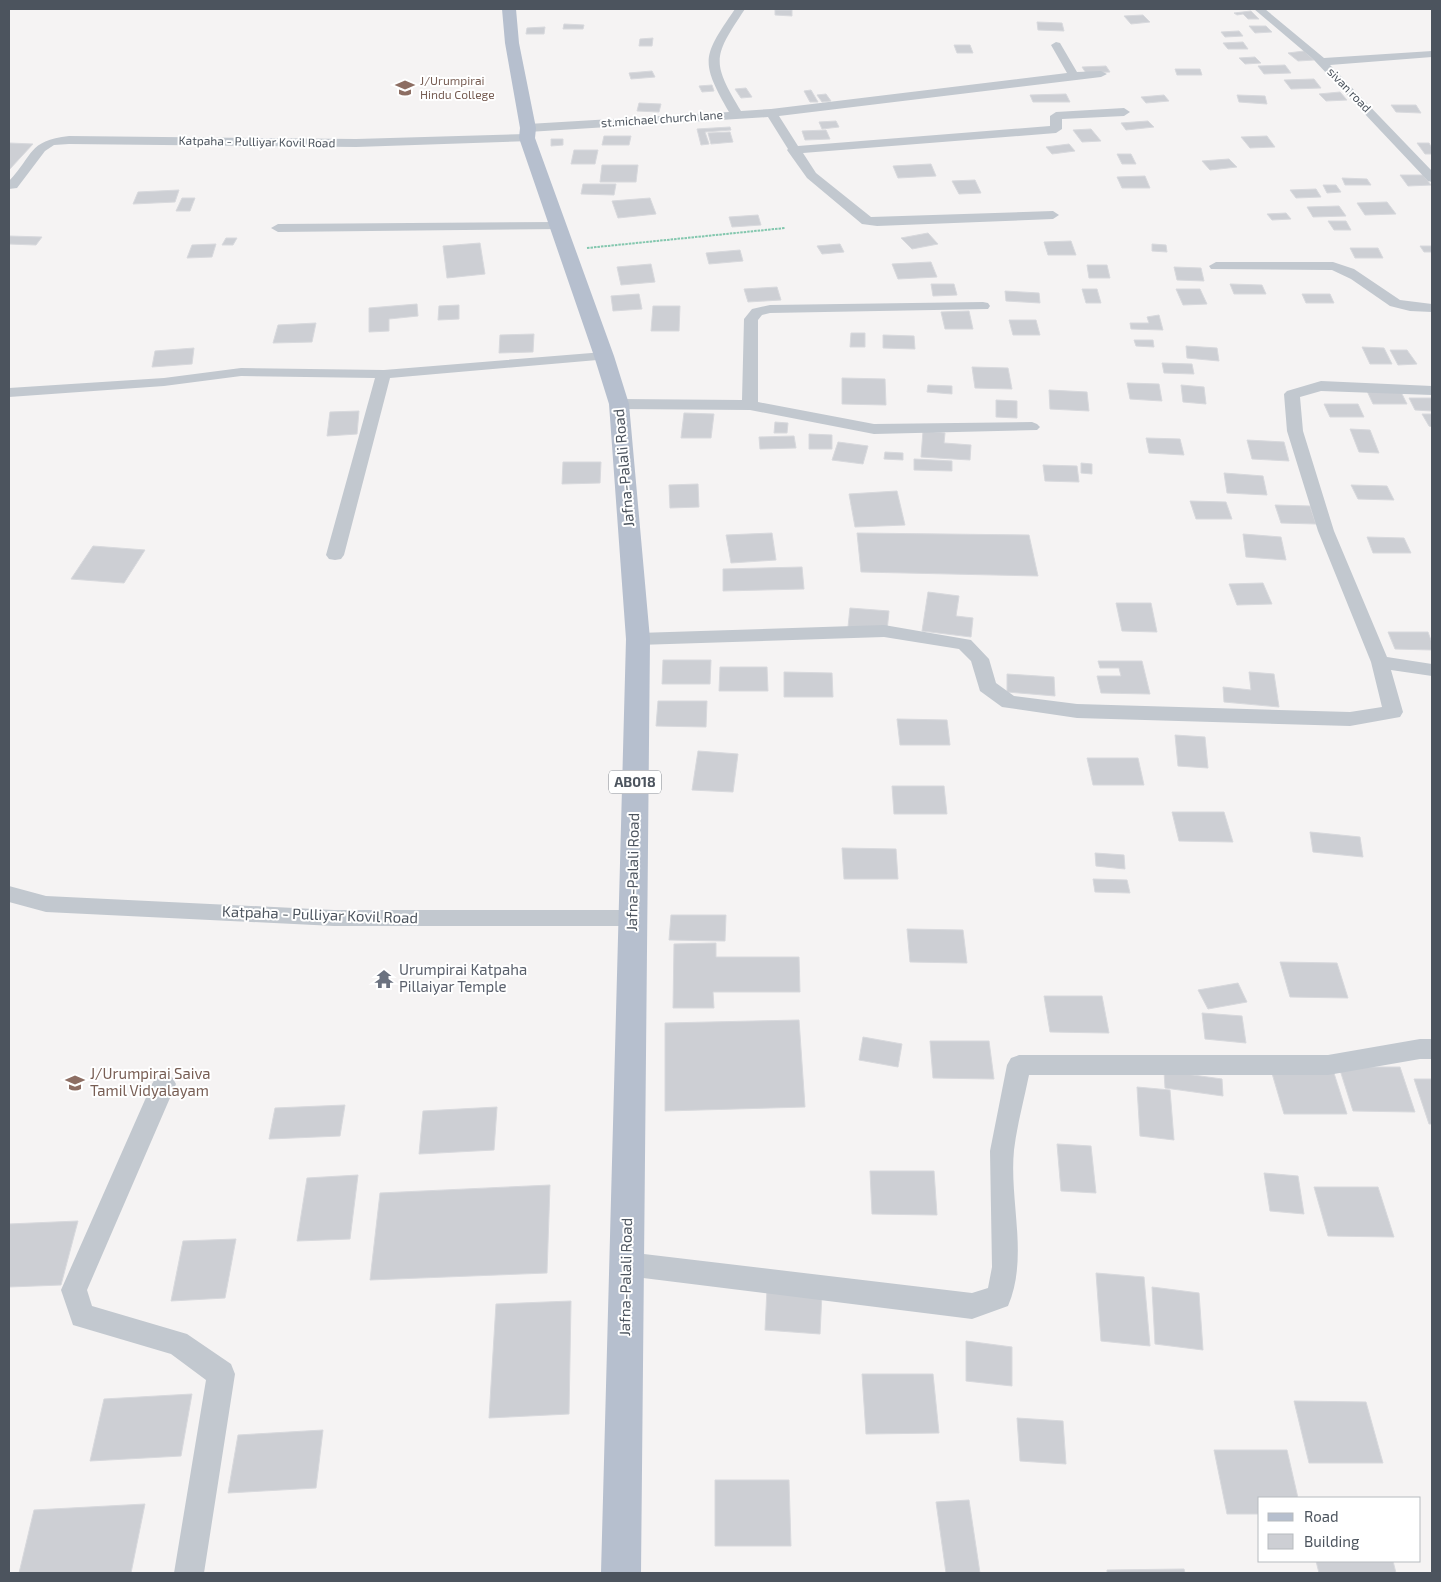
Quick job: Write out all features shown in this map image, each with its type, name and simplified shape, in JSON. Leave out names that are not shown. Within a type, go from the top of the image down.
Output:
[{"type":"main road","name":"Jafna-Palali Road","points":[[508,9],[527,133],[619,404],[638,639],[621,1573]]},
{"type":"street","name":"st.michael church lane","points":[[527,133],[737,114],[716,76],[712,61],[719,44],[740,9]]},
{"type":"street","name":"sivan road","points":[[1259,9],[1321,62],[1432,178]]},
{"type":"street","points":[[1056,45],[1074,76]]},
{"type":"street","points":[[1321,62],[1432,54]]},
{"type":"street","points":[[737,114],[771,113],[1101,74]]},
{"type":"street","points":[[793,150],[1056,129],[1056,116],[1124,112]]},
{"type":"street","points":[[771,113],[793,150],[811,175],[867,221],[1053,215]]},
{"type":"street","name":"Katpaha - Pulliyar Kovil Road","points":[[9,198],[11,185],[41,148],[51,142],[70,140],[356,143],[527,133]]},
{"type":"street","points":[[278,228],[562,238]]},
{"type":"street","points":[[1216,266],[1334,266],[1345,268],[1391,301],[1431,310]]},
{"type":"street","points":[[750,405],[751,319],[757,312],[770,309],[983,306]]},
{"type":"street","points":[[9,393],[164,382],[241,372],[384,374],[604,356]]},
{"type":"street","points":[[335,555],[384,374]]},
{"type":"street","points":[[638,639],[884,632],[965,644],[980,659],[986,686],[1009,702],[1096,712],[1350,719],[1393,712],[1380,662],[1326,531],[1295,431],[1292,394],[1321,386],[1432,390]]},
{"type":"street","points":[[619,404],[750,405],[874,429],[1032,427]]},
{"type":"street","points":[[1380,662],[1432,670]]},
{"type":"street","name":"Katpaha - Pulliyar Kovil Road","points":[[9,894],[46,904],[334,918],[633,918]]},
{"type":"street","points":[[626,1264],[972,1306],[999,1297],[1005,1267],[1002,1151],[1019,1065],[1328,1065],[1420,1049],[1432,1049]]},
{"type":"street","points":[[164,1084],[74,1290],[82,1316],[178,1343],[221,1374],[189,1573]]},
{"type":"path","points":[[562,238],[785,228]]},
{"type":"building","points":[[775,10],[792,10],[792,16],[775,15]]},
{"type":"building","points":[[1251,11],[1259,19],[1248,19],[1243,14],[1237,15],[1234,13]]},
{"type":"building","points":[[1143,15],[1150,22],[1131,24],[1124,16]]},
{"type":"building","points":[[1037,22],[1062,23],[1064,31],[1038,30]]},
{"type":"building","points":[[564,24],[584,25],[583,29],[563,29]]},
{"type":"building","points":[[1249,26],[1266,26],[1272,32],[1255,33]]},
{"type":"building","points":[[545,27],[544,34],[526,34],[527,28]]},
{"type":"building","points":[[1239,31],[1243,36],[1225,37],[1221,32]]},
{"type":"building","points":[[653,38],[652,46],[639,46],[640,39]]},
{"type":"building","points":[[1243,42],[1248,49],[1228,49],[1223,43]]},
{"type":"building","points":[[954,45],[970,45],[973,53],[957,53]]},
{"type":"building","points":[[1304,51],[1314,60],[1298,61],[1288,53]]},
{"type":"building","points":[[1255,57],[1261,63],[1245,64],[1239,58]]},
{"type":"building","points":[[1285,65],[1291,73],[1264,74],[1258,66]]},
{"type":"building","points":[[1106,66],[1110,72],[1086,73],[1082,67]]},
{"type":"building","points":[[1175,69],[1200,69],[1202,75],[1177,75]]},
{"type":"building","points":[[652,71],[655,77],[631,79],[629,73]]},
{"type":"building","points":[[1314,79],[1321,88],[1291,89],[1284,80]]},
{"type":"building","points":[[712,85],[714,91],[702,92],[699,86]]},
{"type":"building","points":[[746,88],[752,97],[741,98],[735,89]]},
{"type":"building","points":[[811,90],[818,102],[810,102],[804,91]]},
{"type":"building","points":[[1340,92],[1347,100],[1326,101],[1319,94]]},
{"type":"building","points":[[826,94],[831,101],[822,102],[817,95]]},
{"type":"building","points":[[1066,94],[1070,102],[1033,102],[1030,95]]},
{"type":"building","points":[[1164,95],[1169,101],[1146,103],[1141,97]]},
{"type":"building","points":[[1237,95],[1265,96],[1267,104],[1239,102]]},
{"type":"building","points":[[639,103],[661,104],[659,112],[637,111]]},
{"type":"building","points":[[1391,105],[1416,105],[1421,113],[1396,112]]},
{"type":"building","points":[[836,121],[839,127],[822,129],[819,122]]},
{"type":"building","points":[[1148,121],[1154,127],[1126,130],[1121,123]]},
{"type":"building","points":[[730,127],[731,130],[705,132],[709,144],[701,145],[697,129]]},
{"type":"building","points":[[1091,129],[1101,141],[1082,142],[1073,130]]},
{"type":"building","points":[[826,130],[830,139],[805,140],[802,131]]},
{"type":"building","points":[[730,132],[733,142],[711,144],[708,133]]},
{"type":"building","points":[[604,136],[631,136],[629,145],[602,145]]},
{"type":"building","points":[[1267,136],[1275,147],[1250,148],[1241,137]]},
{"type":"building","points":[[551,139],[563,139],[563,145],[551,146]]},
{"type":"building","points":[[9,143],[33,144],[9,170]]},
{"type":"building","points":[[1417,143],[1429,143],[1432,148],[1432,154],[1425,154]]},
{"type":"building","points":[[1069,144],[1075,151],[1052,154],[1046,147]]},
{"type":"building","points":[[574,150],[598,150],[595,164],[571,164]]},
{"type":"building","points":[[1117,154],[1131,154],[1136,164],[1122,164]]},
{"type":"building","points":[[1229,159],[1237,167],[1210,170],[1202,161]]},
{"type":"building","points":[[931,164],[936,176],[898,178],[893,166]]},
{"type":"building","points":[[602,165],[638,165],[636,182],[600,182]]},
{"type":"building","points":[[1400,175],[1423,175],[1431,185],[1408,186]]},
{"type":"building","points":[[1145,176],[1150,188],[1122,188],[1117,177]]},
{"type":"building","points":[[1342,178],[1367,179],[1371,185],[1345,185]]},
{"type":"building","points":[[975,180],[981,193],[959,194],[952,181]]},
{"type":"building","points":[[583,184],[616,184],[614,195],[581,194]]},
{"type":"building","points":[[1323,185],[1336,185],[1341,192],[1327,193]]},
{"type":"building","points":[[1316,189],[1321,197],[1296,198],[1290,190]]},
{"type":"building","points":[[179,190],[175,202],[133,204],[138,192]]},
{"type":"building","points":[[182,198],[195,198],[190,211],[176,211]]},
{"type":"building","points":[[650,198],[656,214],[618,218],[612,201]]},
{"type":"building","points":[[1387,202],[1396,214],[1365,215],[1357,203]]},
{"type":"building","points":[[1339,206],[1346,216],[1313,217],[1307,207]]},
{"type":"building","points":[[1286,213],[1291,219],[1272,220],[1267,214]]},
{"type":"building","points":[[758,215],[761,225],[732,227],[729,217]]},
{"type":"building","points":[[1328,221],[1346,221],[1351,230],[1334,230]]},
{"type":"building","points":[[928,233],[938,244],[912,249],[901,238]]},
{"type":"building","points":[[9,236],[42,237],[36,245],[9,244]]},
{"type":"building","points":[[226,238],[237,238],[233,245],[222,245]]},
{"type":"building","points":[[1071,241],[1076,255],[1048,255],[1044,242]]},
{"type":"building","points":[[480,243],[485,274],[447,278],[443,246]]},
{"type":"building","points":[[216,244],[212,257],[187,258],[192,245]]},
{"type":"building","points":[[840,244],[844,252],[822,254],[817,246]]},
{"type":"building","points":[[1152,244],[1166,245],[1167,252],[1152,251]]},
{"type":"building","points":[[1420,246],[1432,246],[1432,252],[1424,252]]},
{"type":"building","points":[[1350,248],[1378,248],[1383,258],[1355,258]]},
{"type":"building","points":[[740,250],[743,261],[709,264],[706,253]]},
{"type":"building","points":[[931,262],[937,277],[898,279],[892,264]]},
{"type":"building","points":[[651,264],[655,282],[621,285],[617,267]]},
{"type":"building","points":[[1087,265],[1107,265],[1110,278],[1089,278]]},
{"type":"building","points":[[1174,267],[1201,268],[1204,281],[1177,280]]},
{"type":"building","points":[[931,284],[954,284],[957,295],[933,296]]},
{"type":"building","points":[[1230,284],[1262,285],[1266,294],[1234,294]]},
{"type":"building","points":[[777,287],[781,300],[748,302],[744,289]]},
{"type":"building","points":[[1082,289],[1097,289],[1101,303],[1086,303]]},
{"type":"building","points":[[1176,289],[1200,289],[1207,304],[1183,305]]},
{"type":"building","points":[[1005,291],[1039,293],[1040,303],[1006,301]]},
{"type":"building","points":[[639,294],[642,309],[613,311],[611,296]]},
{"type":"building","points":[[1302,294],[1330,294],[1334,303],[1306,303]]},
{"type":"building","points":[[417,304],[418,316],[389,319],[389,331],[369,332],[369,308]]},
{"type":"building","points":[[459,305],[459,319],[438,320],[439,306]]},
{"type":"building","points":[[653,306],[680,306],[679,331],[651,331]]},
{"type":"building","points":[[969,311],[973,329],[945,329],[941,312]]},
{"type":"building","points":[[1159,315],[1163,330],[1131,329],[1130,323],[1149,323],[1147,317]]},
{"type":"building","points":[[1009,320],[1036,320],[1040,335],[1013,335]]},
{"type":"building","points":[[316,323],[312,342],[273,343],[278,325]]},
{"type":"building","points":[[851,333],[865,333],[865,347],[850,347]]},
{"type":"building","points":[[534,334],[533,352],[499,353],[500,335]]},
{"type":"building","points":[[883,335],[914,336],[915,349],[883,348]]},
{"type":"building","points":[[1134,340],[1153,340],[1154,347],[1136,346]]},
{"type":"building","points":[[1186,346],[1217,348],[1219,361],[1187,358]]},
{"type":"building","points":[[1362,347],[1384,348],[1392,364],[1370,364]]},
{"type":"building","points":[[194,348],[192,364],[152,367],[155,351]]},
{"type":"building","points":[[1390,350],[1407,350],[1417,364],[1398,365]]},
{"type":"building","points":[[1162,363],[1192,364],[1194,374],[1164,373]]},
{"type":"building","points":[[972,367],[1008,368],[1012,389],[975,388]]},
{"type":"building","points":[[842,378],[885,379],[886,405],[842,404]]},
{"type":"building","points":[[1127,383],[1159,384],[1162,401],[1130,399]]},
{"type":"building","points":[[928,385],[952,386],[952,394],[927,392]]},
{"type":"building","points":[[1181,385],[1204,387],[1206,404],[1183,402]]},
{"type":"building","points":[[1049,390],[1087,392],[1089,411],[1050,409]]},
{"type":"building","points":[[1367,391],[1401,392],[1407,404],[1373,404]]},
{"type":"building","points":[[1409,398],[1432,398],[1432,411],[1415,410]]},
{"type":"building","points":[[996,400],[1017,401],[1017,418],[996,417]]},
{"type":"building","points":[[1324,404],[1358,404],[1364,417],[1330,417]]},
{"type":"building","points":[[359,411],[357,434],[327,436],[330,412]]},
{"type":"building","points":[[684,413],[714,414],[711,438],[681,438]]},
{"type":"building","points":[[1422,414],[1432,414],[1432,427],[1429,426]]},
{"type":"building","points":[[775,422],[788,423],[787,433],[774,433]]},
{"type":"building","points":[[1350,429],[1370,430],[1379,453],[1359,452]]},
{"type":"building","points":[[923,431],[945,433],[944,443],[971,445],[970,460],[921,457]]},
{"type":"building","points":[[809,434],[832,435],[832,449],[809,449]]},
{"type":"building","points":[[794,436],[796,448],[760,449],[759,437]]},
{"type":"building","points":[[1146,438],[1180,439],[1184,455],[1149,453]]},
{"type":"building","points":[[1247,440],[1284,442],[1289,461],[1252,459]]},
{"type":"building","points":[[838,442],[868,446],[863,464],[832,460]]},
{"type":"building","points":[[885,452],[903,453],[903,460],[884,459]]},
{"type":"building","points":[[914,459],[952,461],[952,471],[914,470]]},
{"type":"building","points":[[563,462],[601,462],[600,483],[562,484]]},
{"type":"building","points":[[1081,463],[1092,464],[1092,474],[1081,473]]},
{"type":"building","points":[[1043,465],[1077,466],[1079,482],[1045,481]]},
{"type":"building","points":[[1224,473],[1263,476],[1267,495],[1227,493]]},
{"type":"building","points":[[698,484],[699,507],[670,508],[669,485]]},
{"type":"building","points":[[1351,485],[1387,486],[1394,500],[1358,499]]},
{"type":"building","points":[[897,491],[905,525],[855,527],[849,494]]},
{"type":"building","points":[[1190,501],[1226,502],[1232,519],[1196,519]]},
{"type":"building","points":[[1275,505],[1310,506],[1316,524],[1281,523]]},
{"type":"building","points":[[772,533],[776,560],[731,563],[726,535]]},
{"type":"building","points":[[857,533],[1029,535],[1038,576],[861,572]]},
{"type":"building","points":[[1243,534],[1281,537],[1286,560],[1246,557]]},
{"type":"building","points":[[1367,537],[1404,538],[1411,553],[1373,553]]},
{"type":"building","points":[[93,546],[145,550],[124,583],[71,579]]},
{"type":"building","points":[[802,567],[804,589],[723,591],[723,569]]},
{"type":"building","points":[[1263,583],[1272,604],[1237,605],[1229,584]]},
{"type":"building","points":[[928,592],[959,596],[956,616],[973,618],[971,637],[922,631]]},
{"type":"building","points":[[1116,603],[1151,603],[1157,632],[1122,631]]},
{"type":"building","points":[[850,608],[889,611],[887,631],[848,627]]},
{"type":"building","points":[[1388,632],[1428,632],[1432,643],[1432,650],[1395,649]]},
{"type":"building","points":[[663,660],[711,660],[710,684],[662,684]]},
{"type":"building","points":[[1098,661],[1142,661],[1150,694],[1101,693],[1097,676],[1121,676],[1119,668],[1100,668]]},
{"type":"building","points":[[720,667],[767,667],[768,691],[719,691]]},
{"type":"building","points":[[784,672],[832,673],[833,697],[784,697]]},
{"type":"building","points":[[1249,672],[1274,674],[1279,707],[1224,702],[1223,687],[1251,690]]},
{"type":"building","points":[[1007,674],[1054,677],[1055,696],[1007,692]]},
{"type":"building","points":[[658,701],[707,701],[706,727],[656,726]]},
{"type":"building","points":[[897,719],[947,720],[950,745],[900,745]]},
{"type":"building","points":[[1175,735],[1205,737],[1208,768],[1178,766]]},
{"type":"building","points":[[698,751],[738,754],[733,792],[692,790]]},
{"type":"building","points":[[1087,758],[1138,758],[1144,785],[1093,785]]},
{"type":"building","points":[[892,786],[944,786],[947,814],[894,814]]},
{"type":"building","points":[[1172,812],[1224,812],[1233,842],[1179,841]]},
{"type":"building","points":[[1310,832],[1360,837],[1363,857],[1313,852]]},
{"type":"building","points":[[842,848],[896,849],[898,879],[844,879]]},
{"type":"building","points":[[1095,853],[1124,855],[1125,869],[1096,866]]},
{"type":"building","points":[[1093,879],[1127,880],[1130,893],[1095,892]]},
{"type":"building","points":[[671,915],[726,915],[725,941],[669,940]]},
{"type":"building","points":[[907,929],[963,930],[967,963],[910,962]]},
{"type":"building","points":[[716,943],[716,957],[799,957],[800,992],[713,992],[714,1008],[673,1008],[674,944]]},
{"type":"building","points":[[1280,962],[1337,963],[1348,998],[1290,997]]},
{"type":"building","points":[[1238,983],[1247,1002],[1208,1009],[1198,990]]},
{"type":"building","points":[[1044,996],[1102,996],[1109,1033],[1050,1032]]},
{"type":"building","points":[[1202,1013],[1242,1016],[1246,1043],[1205,1039]]},
{"type":"building","points":[[799,1020],[805,1107],[665,1111],[665,1023]]},
{"type":"building","points":[[863,1037],[902,1044],[898,1067],[859,1060]]},
{"type":"building","points":[[930,1041],[989,1041],[994,1079],[933,1078]]},
{"type":"building","points":[[1339,1067],[1400,1067],[1415,1112],[1353,1111]]},
{"type":"building","points":[[1271,1070],[1333,1070],[1347,1114],[1284,1114]]},
{"type":"building","points":[[1164,1071],[1222,1079],[1223,1096],[1165,1088]]},
{"type":"building","points":[[1414,1079],[1432,1079],[1432,1124],[1429,1124]]},
{"type":"building","points":[[1137,1087],[1170,1090],[1174,1140],[1140,1136]]},
{"type":"building","points":[[345,1105],[340,1136],[269,1139],[275,1108]]},
{"type":"building","points":[[497,1107],[494,1150],[419,1154],[423,1111]]},
{"type":"building","points":[[1057,1144],[1091,1146],[1096,1193],[1061,1191]]},
{"type":"building","points":[[870,1171],[934,1171],[937,1215],[872,1214]]},
{"type":"building","points":[[1264,1173],[1298,1176],[1304,1214],[1270,1211]]},
{"type":"building","points":[[358,1175],[350,1239],[297,1241],[307,1178]]},
{"type":"building","points":[[550,1185],[547,1273],[370,1280],[380,1193]]},
{"type":"building","points":[[1314,1187],[1378,1187],[1394,1237],[1328,1236]]},
{"type":"building","points":[[78,1221],[61,1285],[9,1287],[9,1224]]},
{"type":"building","points":[[236,1239],[225,1298],[171,1301],[183,1241]]},
{"type":"building","points":[[1096,1273],[1144,1277],[1150,1346],[1101,1341]]},
{"type":"building","points":[[1152,1287],[1199,1293],[1203,1350],[1155,1344]]},
{"type":"building","points":[[767,1289],[822,1293],[820,1334],[765,1330]]},
{"type":"building","points":[[571,1301],[569,1414],[489,1418],[496,1304]]},
{"type":"building","points":[[966,1341],[1012,1347],[1012,1386],[966,1381]]},
{"type":"building","points":[[862,1374],[933,1374],[939,1433],[866,1434]]},
{"type":"building","points":[[192,1394],[181,1456],[90,1461],[104,1399]]},
{"type":"building","points":[[1294,1401],[1366,1402],[1383,1463],[1309,1463]]},
{"type":"building","points":[[1017,1418],[1063,1421],[1066,1464],[1020,1461]]},
{"type":"building","points":[[323,1430],[316,1488],[228,1493],[238,1435]]},
{"type":"building","points":[[1214,1450],[1287,1450],[1298,1497],[1258,1497],[1258,1514],[1227,1514]]},
{"type":"building","points":[[715,1480],[789,1480],[791,1546],[715,1546]]},
{"type":"building","points":[[969,1500],[980,1573],[946,1573],[936,1502]]},
{"type":"building","points":[[145,1504],[131,1573],[19,1573],[34,1510]]},
{"type":"building","points":[[1316,1562],[1393,1562],[1396,1573],[1319,1573]]},
{"type":"building","points":[[1184,1569],[1185,1573],[1107,1573],[1107,1570]]},
{"type":"place","name":"J/Urumpirai Hindu College","points":[[405,88]]},
{"type":"place","name":"Urumpirai Katpaha Pillaiyar Temple","points":[[384,979]]},
{"type":"place","name":"J/Urumpirai Saiva Tamil Vidyalayam","points":[[75,1083]]}]
